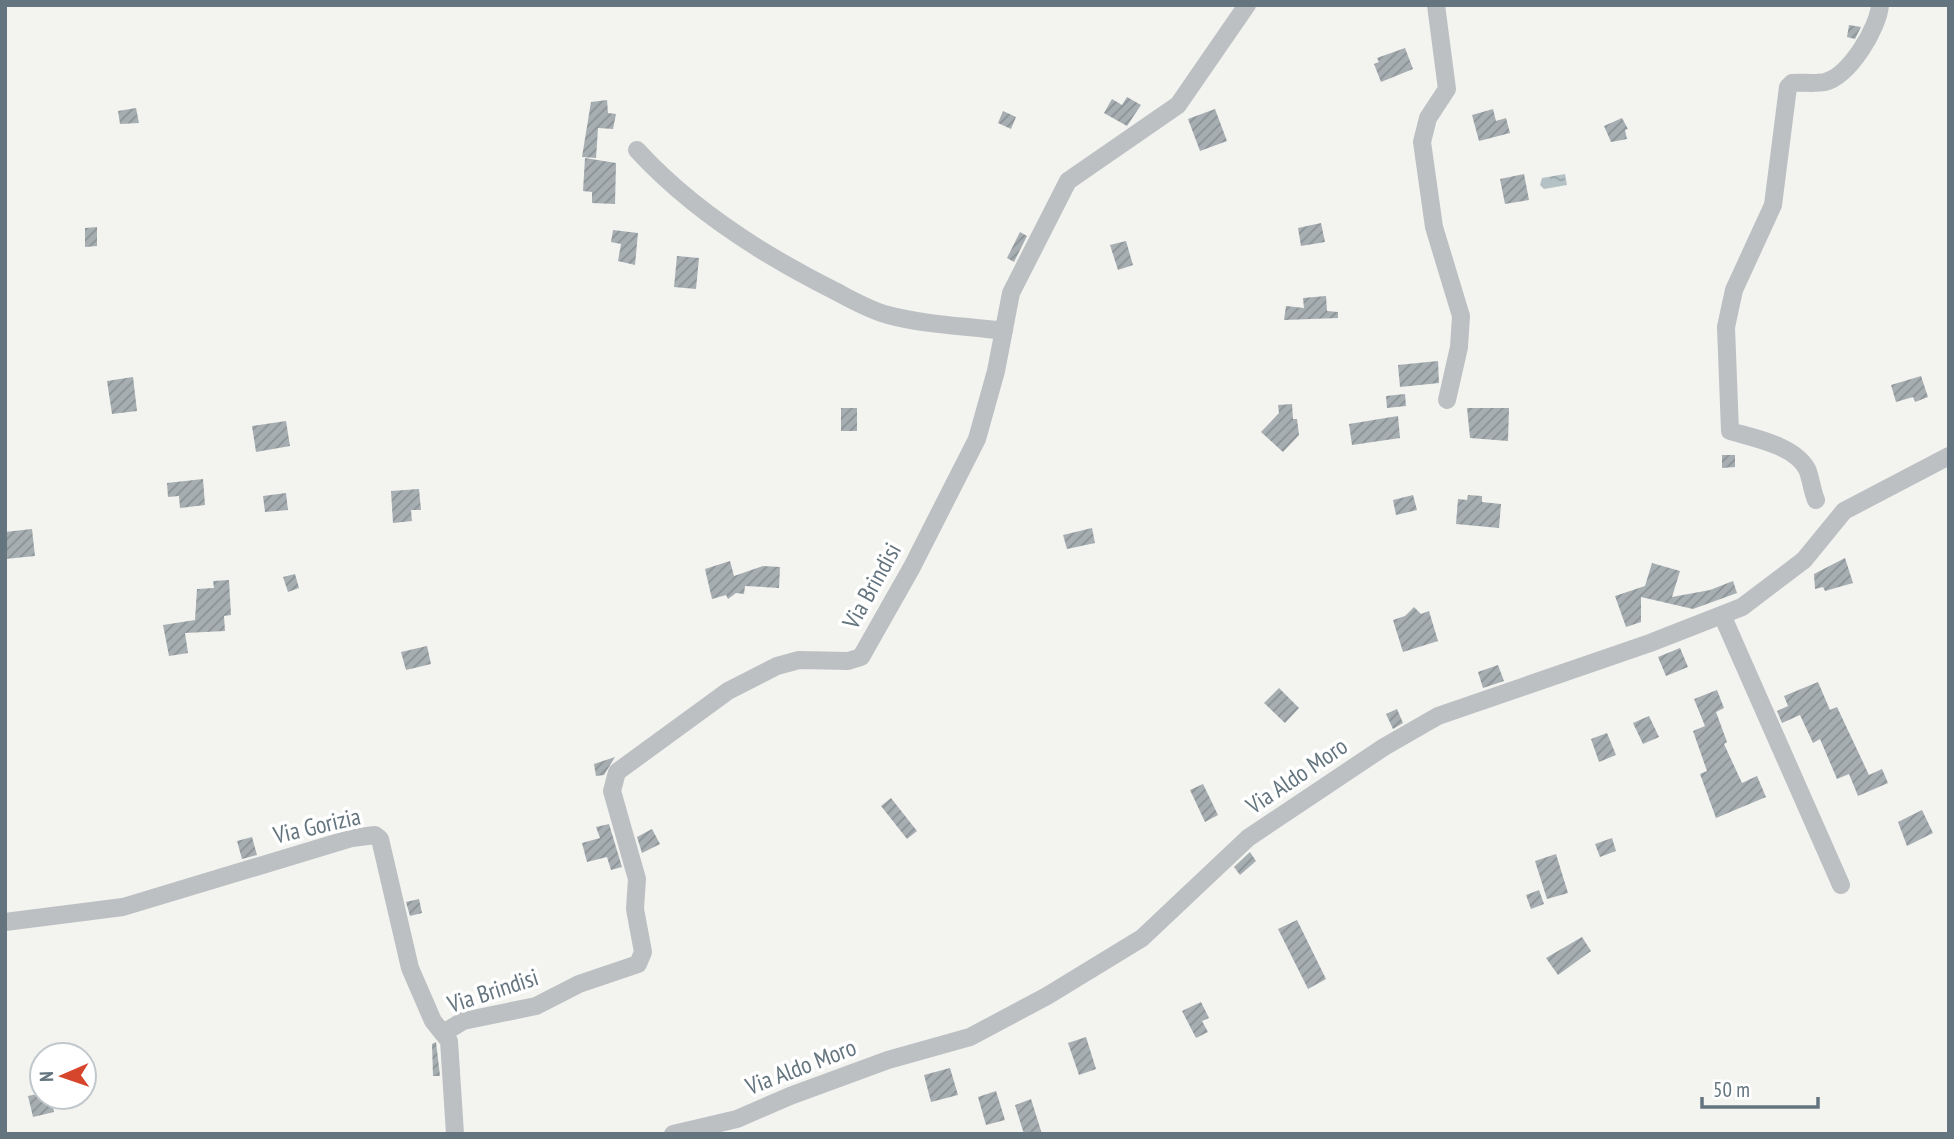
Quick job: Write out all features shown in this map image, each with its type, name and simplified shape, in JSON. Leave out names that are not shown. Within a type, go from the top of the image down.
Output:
[{"type":"street","name":"Via Brindisi","points":[[445,1032],[463,1021],[536,1006],[579,984],[638,964],[643,952],[635,909],[637,879],[612,791],[617,772],[728,691],[777,666],[799,660],[856,661],[861,657],[912,567],[977,439],[1011,293],[1068,181],[1178,104],[1247,5]]},
{"type":"street","points":[[1436,5],[1447,89],[1428,118],[1422,142],[1434,227],[1461,316],[1459,347],[1447,400]]},
{"type":"street","points":[[1816,500],[1807,470],[1797,458],[1783,448],[1730,431],[1726,327],[1734,290],[1773,205],[1788,88],[1792,83],[1824,82],[1837,77],[1874,30],[1880,5]]},
{"type":"street","points":[[637,150],[664,179],[760,248],[792,269],[867,307],[911,320],[1004,331]]},
{"type":"street","name":"Via Aldo Moro","points":[[673,1134],[737,1126],[790,1096],[888,1060],[970,1037],[1048,996],[1142,938],[1248,838],[1384,747],[1438,716],[1742,607],[1804,561],[1844,511],[1949,456]]},
{"type":"street","points":[[1722,615],[1841,884]]},
{"type":"street","name":"Via Gorizia","points":[[5,922],[123,907],[352,838],[375,835],[380,839],[410,968],[433,1021],[445,1032],[452,1067],[450,1095],[455,1134]]},
{"type":"water","points":[[1565,174],[1567,185],[1544,189],[1540,185],[1542,178]]},
{"type":"building","points":[[1849,25],[1861,27],[1855,39],[1847,37]]},
{"type":"building","points":[[1405,48],[1413,69],[1381,82],[1374,64],[1379,62],[1377,58]]},
{"type":"building","points":[[1127,97],[1141,105],[1127,126],[1104,113],[1112,99],[1122,105]]},
{"type":"building","points":[[607,100],[608,113],[616,114],[613,129],[598,128],[596,158],[582,157],[591,102]]},
{"type":"building","points":[[136,108],[139,123],[120,124],[118,111]]},
{"type":"building","points":[[1215,109],[1227,141],[1200,151],[1188,119]]},
{"type":"building","points":[[1493,109],[1496,121],[1506,118],[1510,133],[1479,141],[1472,115]]},
{"type":"building","points":[[1003,111],[1016,117],[1011,129],[998,123]]},
{"type":"building","points":[[1622,118],[1628,129],[1625,130],[1627,139],[1611,142],[1604,126]]},
{"type":"building","points":[[585,158],[616,163],[615,204],[592,203],[592,192],[583,191]]},
{"type":"building","points":[[1524,174],[1529,200],[1505,204],[1500,179]]},
{"type":"building","points":[[1321,223],[1325,242],[1301,246],[1298,228]]},
{"type":"building","points":[[97,227],[97,246],[85,247],[85,228]]},
{"type":"building","points":[[613,230],[638,233],[635,265],[618,261],[621,244],[611,242]]},
{"type":"building","points":[[1020,232],[1027,236],[1014,262],[1007,258]]},
{"type":"building","points":[[1126,241],[1133,265],[1118,270],[1110,245]]},
{"type":"building","points":[[677,256],[699,258],[696,289],[674,287]]},
{"type":"building","points":[[1326,296],[1327,311],[1338,312],[1338,318],[1284,320],[1286,306],[1304,308],[1303,298]]},
{"type":"building","points":[[1438,361],[1439,383],[1400,387],[1398,365]]},
{"type":"building","points":[[1921,376],[1928,397],[1915,402],[1913,397],[1896,402],[1891,385]]},
{"type":"building","points":[[133,377],[137,411],[112,414],[107,381]]},
{"type":"building","points":[[1405,394],[1406,406],[1387,408],[1386,396]]},
{"type":"building","points":[[1292,404],[1293,419],[1297,419],[1299,435],[1283,452],[1261,432],[1279,413],[1278,405]]},
{"type":"building","points":[[841,408],[857,408],[857,431],[841,431]]},
{"type":"building","points":[[1467,408],[1509,408],[1508,441],[1470,438]]},
{"type":"building","points":[[1398,416],[1400,438],[1352,445],[1349,424]]},
{"type":"building","points":[[286,421],[290,446],[256,452],[252,426]]},
{"type":"building","points":[[1722,455],[1735,455],[1735,467],[1722,468]]},
{"type":"building","points":[[203,479],[205,505],[180,508],[179,496],[168,497],[167,483]]},
{"type":"building","points":[[419,489],[421,510],[411,510],[412,521],[393,523],[391,491]]},
{"type":"building","points":[[286,493],[288,510],[265,512],[263,496]]},
{"type":"building","points":[[1413,495],[1417,510],[1396,515],[1393,500]]},
{"type":"building","points":[[1468,495],[1482,496],[1482,502],[1501,504],[1499,528],[1456,524],[1458,499],[1467,500]]},
{"type":"building","points":[[1092,528],[1095,543],[1067,549],[1063,535]]},
{"type":"building","points":[[32,529],[35,556],[5,559],[5,532]]},
{"type":"building","points":[[1845,558],[1853,583],[1825,591],[1823,587],[1815,589],[1814,574]]},
{"type":"building","points":[[730,561],[734,576],[763,566],[780,567],[779,588],[745,586],[744,594],[736,593],[728,599],[726,595],[712,599],[705,569]]},
{"type":"building","points":[[1652,563],[1680,571],[1672,597],[1710,590],[1733,581],[1737,593],[1693,609],[1641,597],[1641,622],[1626,627],[1615,596],[1645,586]]},
{"type":"building","points":[[295,574],[299,588],[288,592],[283,577]]},
{"type":"building","points":[[229,580],[231,615],[224,616],[225,631],[185,633],[188,653],[169,656],[163,625],[195,620],[197,589],[214,588],[213,581]]},
{"type":"building","points":[[1414,607],[1421,614],[1429,611],[1438,641],[1403,652],[1393,620],[1405,616]]},
{"type":"building","points":[[427,646],[431,664],[406,670],[401,652]]},
{"type":"building","points":[[1680,648],[1688,667],[1666,676],[1658,657]]},
{"type":"building","points":[[1498,665],[1504,681],[1483,688],[1478,672]]},
{"type":"building","points":[[1818,682],[1830,710],[1837,707],[1869,775],[1882,769],[1888,783],[1858,796],[1849,774],[1837,779],[1820,739],[1813,743],[1800,715],[1782,723],[1777,711],[1788,706],[1784,696]]},
{"type":"building","points":[[1279,688],[1299,708],[1285,723],[1264,703]]},
{"type":"building","points":[[1717,690],[1724,708],[1716,712],[1727,742],[1724,744],[1742,783],[1757,776],[1766,797],[1716,818],[1700,774],[1707,771],[1693,731],[1705,726],[1694,699]]},
{"type":"building","points":[[1397,709],[1403,723],[1393,729],[1386,714]]},
{"type":"building","points":[[1649,716],[1659,737],[1643,744],[1633,723]]},
{"type":"building","points":[[1607,733],[1616,755],[1599,762],[1591,739]]},
{"type":"building","points":[[615,757],[604,775],[596,776],[594,764]]},
{"type":"building","points":[[1203,784],[1218,815],[1205,822],[1190,790]]},
{"type":"building","points":[[891,798],[917,831],[907,839],[881,806]]},
{"type":"building","points":[[1922,810],[1933,833],[1907,846],[1898,822]]},
{"type":"building","points":[[609,824],[622,867],[611,870],[607,857],[587,862],[582,843],[600,838],[596,827]]},
{"type":"building","points":[[652,829],[660,844],[642,853],[637,837]]},
{"type":"building","points":[[252,837],[257,855],[242,859],[237,841]]},
{"type":"building","points":[[1612,838],[1616,851],[1600,857],[1595,844]]},
{"type":"building","points":[[1250,852],[1256,861],[1240,875],[1234,867]]},
{"type":"building","points":[[1556,854],[1568,893],[1547,899],[1535,861]]},
{"type":"building","points":[[1539,890],[1544,904],[1531,909],[1526,895]]},
{"type":"building","points":[[419,899],[422,913],[410,916],[406,902]]},
{"type":"building","points":[[1297,920],[1326,979],[1308,989],[1278,929]]},
{"type":"building","points":[[1582,937],[1591,951],[1558,975],[1546,958]]},
{"type":"building","points":[[1201,1002],[1209,1018],[1202,1021],[1208,1032],[1196,1038],[1182,1011]]},
{"type":"building","points":[[1086,1037],[1096,1069],[1079,1075],[1068,1043]]},
{"type":"building","points":[[436,1042],[440,1076],[433,1076],[432,1044]]},
{"type":"building","points":[[950,1068],[958,1095],[931,1102],[924,1075]]},
{"type":"building","points":[[996,1091],[1005,1120],[986,1125],[978,1097]]},
{"type":"building","points":[[1031,1099],[1042,1134],[1024,1134],[1015,1105]]},
{"type":"building","points":[[32,1111],[54,1111],[54,1112],[33,1117]]}]
